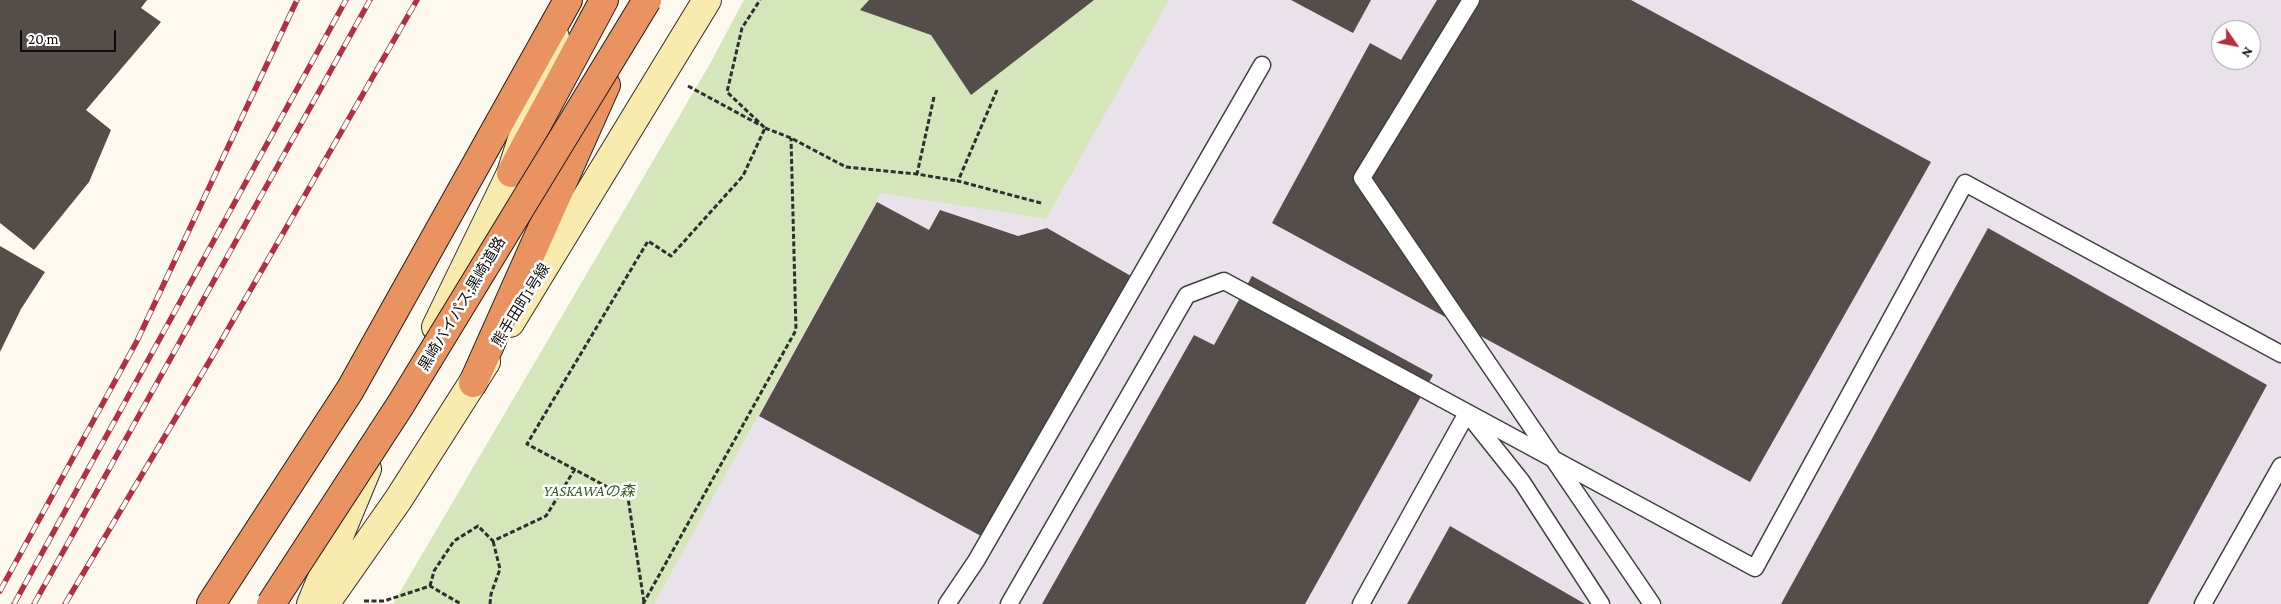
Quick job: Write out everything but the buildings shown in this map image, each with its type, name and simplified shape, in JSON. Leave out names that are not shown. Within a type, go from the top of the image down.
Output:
[{"type":"highway","points":[[211,604],[350,390],[569,0]]},
{"type":"highway","points":[[511,174],[604,0]]},
{"type":"highway","points":[[473,383],[614,66],[647,0]]},
{"type":"highway","name":"黒崎バイパス;黒崎道路","points":[[271,604],[401,404],[647,0]]},
{"type":"street","points":[[320,603],[369,466],[511,174],[555,37],[569,0]]},
{"type":"street","name":"熊手田町1号線","points":[[320,603],[398,500],[473,383],[707,0]]},
{"type":"lane","points":[[1471,0],[1362,178],[1652,604]]},
{"type":"lane","points":[[947,604],[976,561],[1262,65]]},
{"type":"lane","points":[[1008,604],[1187,295],[1224,281],[1756,568],[1965,183],[2281,354]]},
{"type":"lane","points":[[1360,604],[1467,412]]},
{"type":"lane","points":[[1467,412],[1522,482],[1601,604]]},
{"type":"lane","points":[[2204,604],[2281,466]]},
{"type":"path","points":[[760,0],[742,28],[727,92],[765,128]]},
{"type":"path","points":[[688,85],[765,128],[791,138],[846,168],[917,174],[958,181],[1041,203]]},
{"type":"path","points":[[958,181],[997,90]]},
{"type":"path","points":[[917,174],[934,97]]},
{"type":"path","points":[[643,603],[628,498],[527,444],[648,241],[672,256],[743,176],[765,128]]},
{"type":"path","points":[[643,603],[796,330],[791,138]]},
{"type":"path","points":[[492,541],[546,516],[575,469]]},
{"type":"path","points":[[430,586],[434,571],[454,541],[478,526],[492,541],[500,569],[491,594],[490,604]]},
{"type":"path","points":[[320,603],[384,601],[430,586],[462,604]]},
{"type":"shaded area","points":[[744,0],[2281,0],[2281,604],[393,604],[710,64]]},
{"type":"green space","name":"YASKAWAの森","points":[[744,0],[1169,0],[1046,219],[881,193],[654,604],[393,604],[710,64]]},
{"type":"railway","points":[[0,591],[137,341],[297,0]]},
{"type":"railway","points":[[14,604],[346,0]]},
{"type":"railway","points":[[34,604],[370,0]]},
{"type":"railway","points":[[65,604],[212,357],[417,0]]}]
